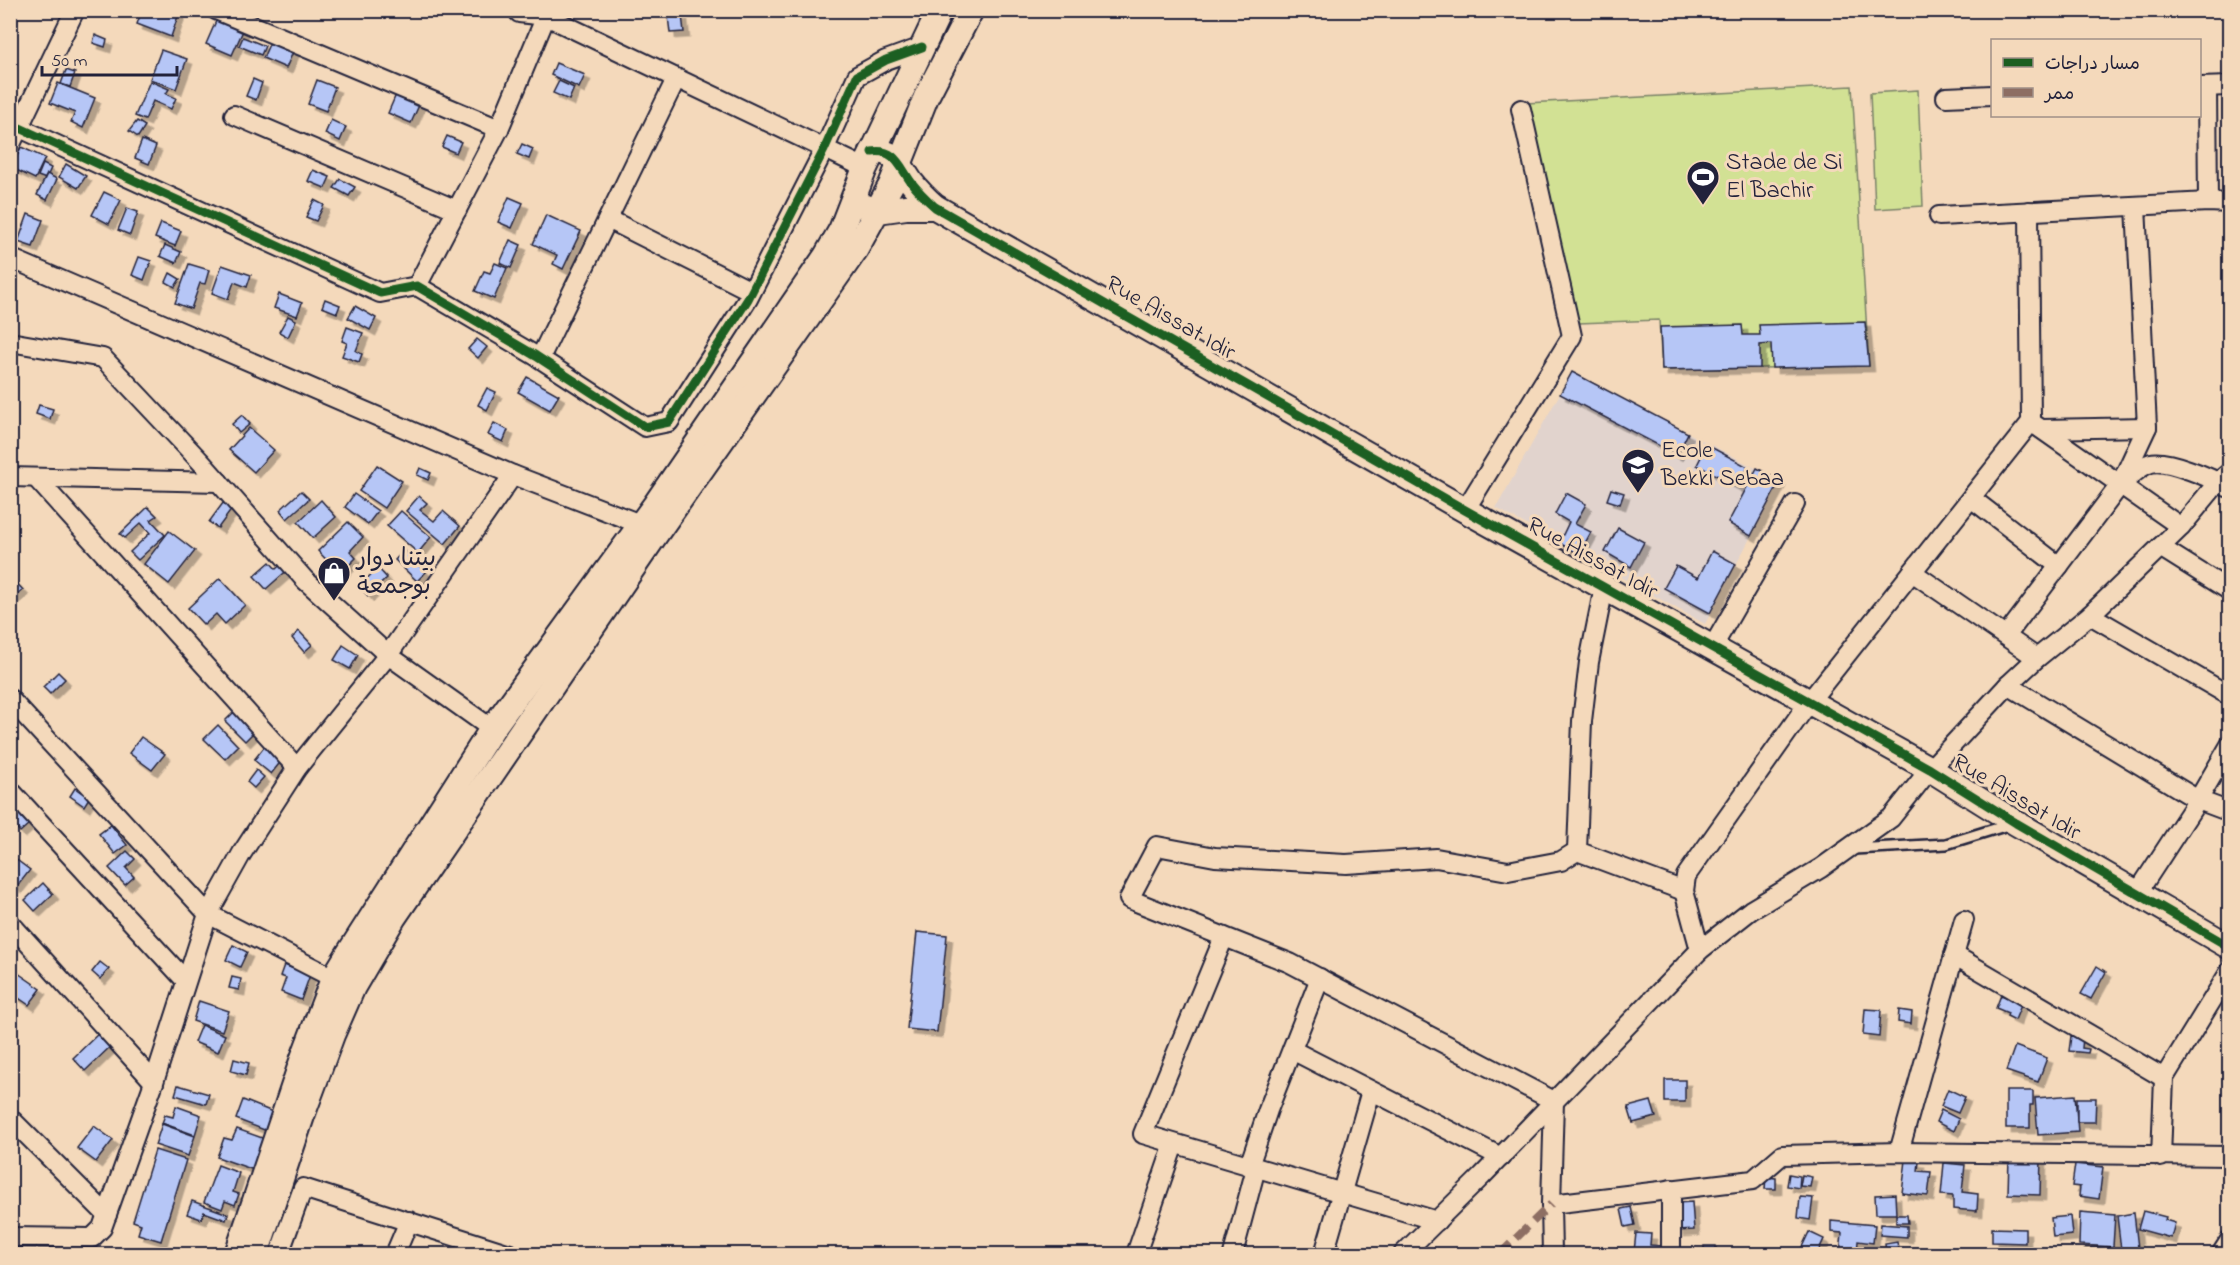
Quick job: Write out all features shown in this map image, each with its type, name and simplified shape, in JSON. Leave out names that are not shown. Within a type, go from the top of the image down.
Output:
[{"type":"main road","points":[[256,1254],[332,1035],[343,983],[394,917],[826,256],[841,230],[868,160],[940,10]]},
{"type":"main road","points":[[237,1254],[303,1058],[343,983],[492,729],[650,527],[838,277],[878,211],[926,97],[971,10]]},
{"type":"main road","points":[[868,160],[886,152],[900,163],[910,180],[935,207]]},
{"type":"main road","points":[[854,196],[862,205],[878,211],[906,207],[935,207]]},
{"type":"main road","name":"Rue Aissat Idir","points":[[935,207],[1465,510],[1930,769],[2016,823],[2229,947]]},
{"type":"street","points":[[10,146],[75,10]]},
{"type":"street","points":[[216,10],[499,129]]},
{"type":"street","points":[[519,13],[546,16],[824,150],[868,160]]},
{"type":"street","points":[[417,286],[499,129],[546,16]]},
{"type":"street","points":[[20,129],[380,292],[417,286],[540,358],[645,427],[669,422],[751,291],[824,150],[856,76],[886,60],[922,47]]},
{"type":"street","points":[[540,358],[676,79]]},
{"type":"street","points":[[2208,202],[2203,87],[2229,86]]},
{"type":"street","points":[[1946,97],[1991,95]]},
{"type":"street","points":[[1465,510],[1572,336],[1521,109]]},
{"type":"street","points":[[234,116],[457,210]]},
{"type":"street","points":[[1938,216],[2208,202],[2229,203]]},
{"type":"street","points":[[2006,636],[2120,485],[2147,427],[2136,206]]},
{"type":"street","points":[[1700,950],[1684,891],[1686,876],[1809,702],[1971,498],[2037,425],[2029,212]]},
{"type":"street","points":[[608,219],[751,291]]},
{"type":"street","points":[[10,258],[513,475],[650,527]]},
{"type":"street","points":[[10,342],[103,358],[219,482],[305,580],[388,655],[492,729]]},
{"type":"street","points":[[2037,425],[2147,427]]},
{"type":"street","points":[[2037,425],[2181,527]]},
{"type":"street","points":[[1403,1254],[1501,1157],[1700,950],[1751,910],[1821,868],[1891,818],[1930,769],[2008,685],[2090,615],[2181,527],[2227,478],[2154,462],[2143,466],[2120,485]]},
{"type":"street","points":[[10,1237],[92,1238],[102,1228],[154,1082],[208,914],[242,853],[297,768],[388,655],[513,475]]},
{"type":"street","points":[[10,477],[219,482]]},
{"type":"street","points":[[36,478],[297,768]]},
{"type":"street","points":[[1971,498],[2059,566]]},
{"type":"street","points":[[1712,648],[1796,504]]},
{"type":"street","points":[[2160,547],[2229,591]]},
{"type":"street","points":[[1912,572],[2037,658]]},
{"type":"street","points":[[1577,851],[1582,721],[1589,663],[1604,587]]},
{"type":"street","points":[[2090,615],[2229,695]]},
{"type":"street","points":[[2008,685],[2198,800],[2229,812]]},
{"type":"street","points":[[10,699],[208,914],[343,983]]},
{"type":"street","points":[[2138,892],[2198,800],[2229,745]]},
{"type":"street","points":[[10,790],[185,980]]},
{"type":"street","points":[[1554,1101],[1290,963],[1129,900],[1157,846],[1215,857],[1346,864],[1436,858],[1508,871],[1561,861],[1577,851]]},
{"type":"street","points":[[1577,851],[1684,891]]},
{"type":"street","points":[[1899,1152],[1964,920]]},
{"type":"street","points":[[10,923],[154,1082]]},
{"type":"street","points":[[1224,936],[1143,1134],[1437,1221]]},
{"type":"street","points":[[1954,955],[2164,1078]]},
{"type":"street","points":[[2161,1157],[2164,1078],[2229,971]]},
{"type":"street","points":[[1233,1254],[1268,1110],[1320,978]]},
{"type":"street","points":[[1292,1050],[1501,1157]]},
{"type":"street","points":[[1324,1254],[1371,1091]]},
{"type":"street","points":[[1552,1254],[1554,1101]]},
{"type":"street","points":[[10,1118],[107,1215]]},
{"type":"street","points":[[1136,1254],[1173,1144]]},
{"type":"street","points":[[1551,1204],[1753,1180],[1782,1155],[1899,1152],[2161,1157],[2229,1156]]},
{"type":"street","points":[[279,1254],[303,1188],[505,1254]]},
{"type":"street","points":[[1671,1189],[1671,1254]]},
{"type":"street","points":[[395,1254],[409,1221]]},
{"type":"street","points":[[2221,1254],[2229,1240]]},
{"type":"lane","points":[[1848,850],[1946,844],[2016,823]]},
{"type":"shaded area","name":"Ecole Bekki Sebaa","points":[[1572,372],[1780,481],[1705,624],[1496,508]]},
{"type":"green space","name":"Stade de Si El Bachir","points":[[1852,86],[1869,366],[1662,370],[1659,320],[1578,323],[1571,313],[1526,103]]},
{"type":"green space","points":[[1918,90],[1923,206],[1875,209],[1870,93]]},
{"type":"building","points":[[142,10],[180,10],[171,37],[137,24]]},
{"type":"building","points":[[220,12],[246,24],[232,55],[206,44]]},
{"type":"building","points":[[682,15],[684,32],[670,33],[668,16]]},
{"type":"building","points":[[274,33],[297,43],[286,68],[263,58]]},
{"type":"building","points":[[95,35],[107,40],[105,47],[93,43]]},
{"type":"building","points":[[243,37],[265,46],[261,55],[239,46]]},
{"type":"building","points":[[161,50],[187,59],[176,89],[150,79]]},
{"type":"building","points":[[556,63],[585,75],[579,88],[551,75]]},
{"type":"building","points":[[66,70],[75,73],[70,87],[61,84]]},
{"type":"building","points":[[253,79],[262,83],[256,100],[246,96]]},
{"type":"building","points":[[317,80],[335,87],[326,111],[308,104]]},
{"type":"building","points":[[150,81],[169,89],[166,94],[176,98],[171,109],[153,101],[145,120],[135,116]]},
{"type":"building","points":[[559,81],[574,88],[569,100],[553,93]]},
{"type":"building","points":[[58,83],[95,98],[83,128],[71,122],[75,113],[50,103]]},
{"type":"building","points":[[401,83],[424,94],[411,123],[388,113]]},
{"type":"building","points":[[331,120],[346,127],[340,141],[325,134]]},
{"type":"building","points":[[137,121],[145,126],[138,137],[129,131]]},
{"type":"building","points":[[447,136],[461,142],[456,153],[442,147]]},
{"type":"building","points":[[142,140],[156,146],[149,164],[135,158]]},
{"type":"building","points":[[522,144],[533,149],[529,159],[517,154]]},
{"type":"building","points":[[21,147],[45,158],[35,179],[12,168]]},
{"type":"building","points":[[43,164],[51,168],[46,179],[38,176]]},
{"type":"building","points":[[66,164],[86,176],[78,188],[59,177]]},
{"type":"building","points":[[313,170],[330,177],[325,188],[308,181]]},
{"type":"building","points":[[47,174],[57,179],[47,200],[37,195]]},
{"type":"building","points":[[340,179],[355,187],[349,196],[334,188]]},
{"type":"building","points":[[104,192],[121,200],[109,224],[92,215]]},
{"type":"building","points":[[509,197],[523,203],[512,228],[498,222]]},
{"type":"building","points":[[314,200],[324,205],[316,221],[306,217]]},
{"type":"building","points":[[127,208],[138,212],[130,235],[118,230]]},
{"type":"building","points":[[28,214],[43,220],[33,247],[18,242]]},
{"type":"building","points":[[546,215],[581,231],[563,269],[553,264],[557,255],[533,244]]},
{"type":"building","points":[[161,223],[181,231],[175,246],[155,238]]},
{"type":"building","points":[[510,240],[521,245],[511,268],[500,263]]},
{"type":"building","points":[[165,245],[181,252],[176,263],[160,256]]},
{"type":"building","points":[[139,257],[151,261],[144,280],[132,275]]},
{"type":"building","points":[[495,263],[507,268],[494,299],[475,291],[484,271],[490,273]]},
{"type":"building","points":[[189,264],[209,270],[205,284],[200,283],[191,309],[175,303]]},
{"type":"building","points":[[222,265],[251,275],[247,287],[234,282],[228,299],[212,293]]},
{"type":"building","points":[[170,273],[180,279],[175,287],[166,282]]},
{"type":"building","points":[[279,294],[302,303],[297,316],[274,308]]},
{"type":"building","points":[[325,299],[340,305],[337,313],[322,307]]},
{"type":"building","points":[[355,306],[376,318],[370,330],[348,318]]},
{"type":"building","points":[[288,316],[296,320],[288,337],[279,332]]},
{"type":"building","points":[[1865,322],[1869,366],[1772,368],[1771,344],[1760,345],[1760,368],[1662,370],[1660,327],[1742,325],[1743,335],[1760,335],[1759,325]]},
{"type":"building","points":[[347,327],[363,333],[356,351],[362,354],[359,362],[342,356],[347,343],[342,341]]},
{"type":"building","points":[[477,339],[487,347],[478,358],[468,349]]},
{"type":"building","points":[[1572,372],[1688,433],[1677,455],[1560,394]]},
{"type":"building","points":[[527,377],[559,395],[550,410],[518,392]]},
{"type":"building","points":[[487,388],[496,392],[487,410],[478,405]]},
{"type":"building","points":[[39,405],[53,409],[50,419],[36,414]]},
{"type":"building","points":[[242,415],[250,424],[239,433],[232,424]]},
{"type":"building","points":[[494,423],[508,430],[503,442],[488,435]]},
{"type":"building","points":[[249,428],[274,450],[254,472],[229,450]]},
{"type":"building","points":[[1707,445],[1748,467],[1738,487],[1697,465]]},
{"type":"building","points":[[377,465],[402,481],[384,508],[359,491]]},
{"type":"building","points":[[420,468],[431,473],[428,480],[417,475]]},
{"type":"building","points":[[1757,468],[1780,481],[1751,536],[1728,523]]},
{"type":"building","points":[[1611,489],[1624,493],[1620,504],[1607,500]]},
{"type":"building","points":[[301,491],[309,499],[287,519],[280,510]]},
{"type":"building","points":[[1566,493],[1586,504],[1575,524],[1591,532],[1579,554],[1559,543],[1569,522],[1555,514]]},
{"type":"building","points":[[354,494],[378,511],[368,524],[345,507]]},
{"type":"building","points":[[419,496],[427,503],[420,510],[434,521],[443,511],[460,526],[445,544],[406,511]]},
{"type":"building","points":[[226,499],[235,505],[218,528],[209,522]]},
{"type":"building","points":[[321,500],[336,517],[313,538],[298,522]]},
{"type":"building","points":[[148,507],[157,516],[151,520],[165,535],[138,560],[130,552],[150,533],[141,523],[125,538],[120,534]]},
{"type":"building","points":[[401,511],[431,537],[418,553],[387,526]]},
{"type":"building","points":[[348,522],[363,537],[350,551],[356,558],[340,574],[318,551]]},
{"type":"building","points":[[1618,528],[1644,542],[1631,567],[1605,552]]},
{"type":"building","points":[[169,531],[195,551],[169,584],[144,564]]},
{"type":"building","points":[[404,550],[426,572],[417,581],[395,560]]},
{"type":"building","points":[[1712,551],[1736,564],[1710,613],[1664,588],[1676,566],[1698,578]]},
{"type":"building","points":[[286,560],[292,566],[266,589],[254,576],[270,562],[276,569]]},
{"type":"building","points":[[378,568],[387,578],[368,596],[359,586]]},
{"type":"building","points":[[10,576],[23,590],[10,600]]},
{"type":"building","points":[[220,578],[245,605],[225,624],[216,614],[204,625],[188,608]]},
{"type":"building","points":[[299,631],[312,645],[304,652],[292,638]]},
{"type":"building","points":[[343,645],[358,655],[350,669],[334,660]]},
{"type":"building","points":[[58,672],[65,679],[50,694],[43,687]]},
{"type":"building","points":[[234,712],[254,732],[245,741],[225,721]]},
{"type":"building","points":[[218,725],[238,746],[225,759],[204,739]]},
{"type":"building","points":[[141,737],[165,754],[152,770],[129,753]]},
{"type":"building","points":[[265,746],[282,760],[271,774],[254,760]]},
{"type":"building","points":[[256,770],[264,777],[254,788],[247,782]]},
{"type":"building","points":[[75,788],[89,798],[84,806],[70,796]]},
{"type":"building","points":[[11,805],[29,824],[20,832],[12,823],[10,824]]},
{"type":"building","points":[[111,825],[127,845],[115,854],[99,834]]},
{"type":"building","points":[[127,851],[135,859],[126,868],[134,877],[125,885],[109,868]]},
{"type":"building","points":[[10,855],[30,870],[16,888],[10,883]]},
{"type":"building","points":[[43,883],[53,894],[35,911],[25,900]]},
{"type":"building","points":[[917,932],[947,935],[937,1032],[907,1029]]},
{"type":"building","points":[[233,945],[247,952],[240,967],[226,960]]},
{"type":"building","points":[[100,962],[109,969],[100,979],[92,972]]},
{"type":"building","points":[[284,965],[310,975],[301,1000],[281,992],[286,978],[280,976]]},
{"type":"building","points":[[2097,966],[2106,972],[2091,999],[2081,994]]},
{"type":"building","points":[[15,971],[41,989],[29,1005],[10,992],[10,977]]},
{"type":"building","points":[[232,977],[241,979],[239,990],[229,988]]},
{"type":"building","points":[[2001,995],[2022,1003],[2015,1020],[2007,1016],[2008,1013],[1996,1008]]},
{"type":"building","points":[[199,1001],[229,1011],[222,1031],[193,1021]]},
{"type":"building","points":[[1865,1009],[1881,1010],[1879,1037],[1863,1035]]},
{"type":"building","points":[[1899,1010],[1912,1012],[1911,1024],[1898,1022]]},
{"type":"building","points":[[201,1025],[225,1035],[218,1052],[194,1042]]},
{"type":"building","points":[[100,1032],[112,1045],[85,1071],[73,1058]]},
{"type":"building","points":[[2071,1036],[2083,1038],[2082,1048],[2089,1049],[2088,1053],[2069,1051]]},
{"type":"building","points":[[2015,1046],[2047,1058],[2038,1082],[2006,1071]]},
{"type":"building","points":[[234,1059],[249,1063],[246,1075],[231,1071]]},
{"type":"building","points":[[1665,1080],[1685,1080],[1685,1102],[1665,1102]]},
{"type":"building","points":[[178,1085],[209,1094],[206,1104],[175,1095]]},
{"type":"building","points":[[1948,1089],[1965,1097],[1958,1113],[1941,1106]]},
{"type":"building","points":[[2006,1091],[2033,1091],[2033,1105],[2030,1105],[2030,1128],[2006,1128]]},
{"type":"building","points":[[2075,1095],[2078,1132],[2038,1135],[2035,1098]]},
{"type":"building","points":[[2077,1098],[2096,1098],[2095,1122],[2077,1122]]},
{"type":"building","points":[[243,1100],[275,1113],[267,1131],[236,1119]]},
{"type":"building","points":[[1651,1101],[1656,1117],[1633,1123],[1628,1107]]},
{"type":"building","points":[[176,1106],[201,1115],[195,1135],[162,1123],[165,1115],[173,1117]]},
{"type":"building","points":[[1941,1110],[1959,1119],[1954,1131],[1936,1122]]},
{"type":"building","points":[[162,1124],[195,1136],[188,1156],[155,1145]]},
{"type":"building","points":[[94,1126],[113,1140],[96,1162],[77,1148]]},
{"type":"building","points":[[237,1129],[265,1139],[254,1170],[217,1157],[224,1138],[232,1140]]},
{"type":"building","points":[[155,1150],[186,1160],[161,1241],[138,1234],[141,1224],[133,1221]]},
{"type":"building","points":[[2009,1157],[2041,1158],[2040,1195],[2008,1194]]},
{"type":"building","points":[[1906,1160],[1919,1162],[1918,1171],[1931,1172],[1928,1196],[1902,1193]]},
{"type":"building","points":[[1944,1163],[1965,1165],[1962,1192],[1978,1194],[1977,1211],[1953,1209],[1953,1196],[1941,1195]]},
{"type":"building","points":[[2075,1164],[2103,1167],[2099,1199],[2079,1196],[2080,1187],[2072,1186]]},
{"type":"building","points":[[218,1165],[239,1173],[233,1192],[239,1194],[235,1205],[225,1201],[222,1209],[204,1202]]},
{"type":"building","points":[[1789,1174],[1800,1176],[1799,1188],[1787,1186]]},
{"type":"building","points":[[1802,1175],[1812,1177],[1810,1187],[1800,1186]]},
{"type":"building","points":[[1766,1177],[1776,1178],[1776,1189],[1765,1189]]},
{"type":"building","points":[[1895,1194],[1896,1214],[1876,1214],[1875,1195]]},
{"type":"building","points":[[1800,1197],[1813,1198],[1810,1220],[1798,1218]]},
{"type":"building","points":[[192,1201],[228,1214],[226,1220],[204,1212],[201,1219],[187,1214]]},
{"type":"building","points":[[1692,1202],[1694,1230],[1678,1231],[1676,1203]]},
{"type":"building","points":[[1631,1207],[1635,1225],[1625,1227],[1621,1209]]},
{"type":"building","points":[[2143,1211],[2166,1217],[2165,1220],[2175,1223],[2171,1238],[2138,1229]]},
{"type":"building","points":[[2080,1212],[2115,1215],[2113,1247],[2079,1245]]},
{"type":"building","points":[[2134,1213],[2138,1248],[2121,1250],[2117,1216]]},
{"type":"building","points":[[1896,1215],[1907,1215],[1908,1223],[1896,1223]]},
{"type":"building","points":[[2070,1216],[2072,1235],[2053,1237],[2051,1218]]},
{"type":"building","points":[[1831,1221],[1875,1225],[1873,1243],[1858,1241],[1857,1254],[1840,1254],[1842,1233],[1831,1232]]},
{"type":"building","points":[[1881,1224],[1907,1226],[1907,1237],[1880,1235]]},
{"type":"building","points":[[1992,1228],[2025,1229],[2025,1243],[1992,1242]]},
{"type":"building","points":[[1809,1232],[1824,1239],[1817,1254],[1801,1249]]},
{"type":"building","points":[[1636,1233],[1651,1234],[1650,1245],[1671,1247],[1671,1254],[1634,1252]]},
{"type":"building","points":[[1897,1242],[1899,1254],[1886,1254],[1885,1244]]},
{"type":"building","points":[[1704,1246],[1716,1246],[1716,1254],[1704,1254]]},
{"type":"marked path","points":[[1500,1254],[1551,1204]]},
{"type":"cycle path","points":[[20,128],[380,293],[417,286],[536,356],[645,427],[669,422],[748,299],[824,150],[857,76],[886,60],[922,47]]},
{"type":"cycle path","points":[[872,152],[892,156],[922,195],[935,207],[1465,510],[1930,769],[2016,823],[2230,947]]},
{"type":"place","name":"Stade de Si El Bachir","points":[[1703,206]]},
{"type":"place","name":"Ecole Bekki Sebaa","points":[[1638,494]]},
{"type":"place","name":"بيتنا دوار بوجمعة","points":[[334,602]]}]
